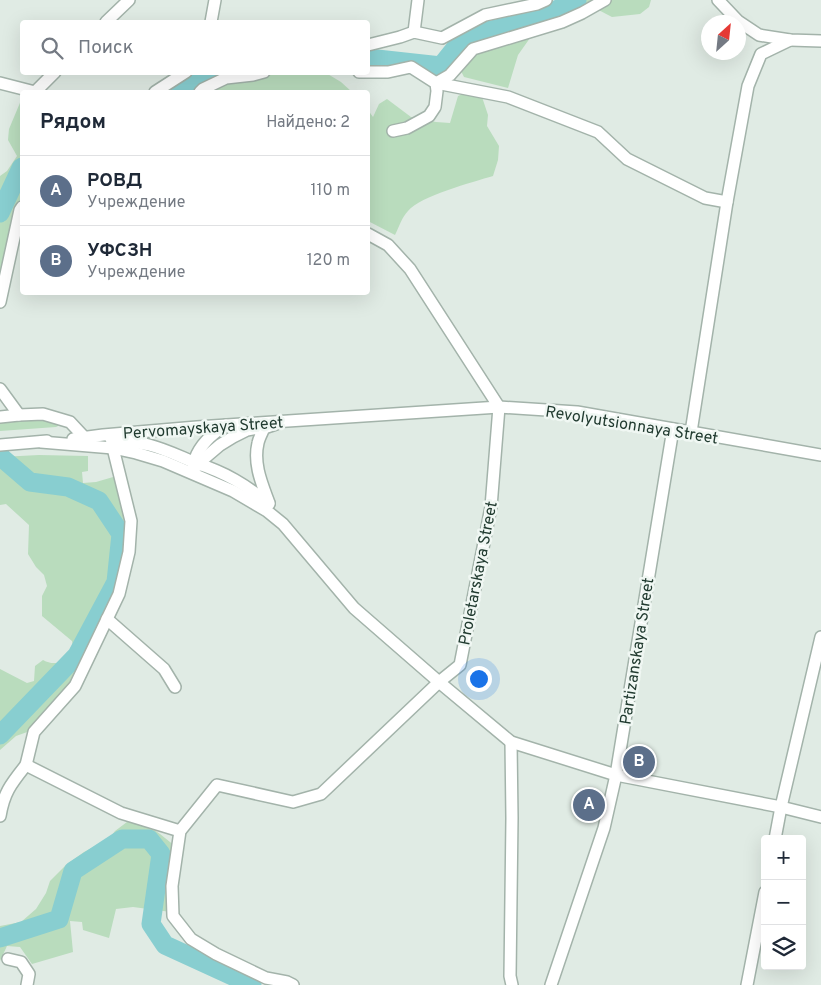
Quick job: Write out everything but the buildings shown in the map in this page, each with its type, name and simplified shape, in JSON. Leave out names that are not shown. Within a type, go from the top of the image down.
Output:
[{"type":"street","points":[[108,20],[130,0]]},
{"type":"street","points":[[211,20],[215,0]]},
{"type":"street","points":[[414,32],[418,0]]},
{"type":"street","points":[[370,44],[414,32],[442,38],[484,14],[537,4],[546,0]]},
{"type":"street","points":[[436,82],[450,75],[473,49],[562,22],[605,0]]},
{"type":"street","points":[[718,0],[738,21],[759,35],[790,40],[821,41]]},
{"type":"street","points":[[691,432],[727,202],[748,86],[761,54],[790,40]]},
{"type":"street","points":[[370,72],[388,72],[411,67],[436,82],[508,97],[598,132],[627,159],[706,198],[727,202]]},
{"type":"street","points":[[37,90],[52,75]]},
{"type":"street","points":[[158,90],[181,75]]},
{"type":"street","points":[[202,90],[226,78],[253,75]]},
{"type":"street","points":[[393,131],[407,128],[429,116],[435,107],[436,82]]},
{"type":"street","points":[[0,83],[27,90]]},
{"type":"street","points":[[0,302],[20,210]]},
{"type":"street","points":[[370,235],[388,245],[410,269],[499,407]]},
{"type":"street","points":[[0,389],[20,415]]},
{"type":"street","name":"Revolyutsionnaya Street","points":[[292,420],[499,407],[577,412],[821,455]]},
{"type":"street","name":"Proletarskaya Street","points":[[180,831],[217,785],[293,802],[320,794],[438,682],[460,665],[491,506],[499,407]]},
{"type":"street","points":[[0,417],[43,414],[70,422],[85,438],[107,438],[151,446],[213,468],[236,480],[254,491],[268,508]]},
{"type":"street","name":"Pervomayskaya Street","points":[[0,445],[292,420]]},
{"type":"street","name":"Pervomayskaya Street","points":[[268,508],[258,474],[258,444],[264,428],[292,420]]},
{"type":"street","points":[[218,484],[205,476],[198,468],[195,459],[215,432],[228,425]]},
{"type":"street","points":[[174,466],[185,466],[200,462],[220,445],[240,433],[247,430],[264,428]]},
{"type":"street","name":"Partizanskaya Street","points":[[551,985],[604,828],[616,775],[673,429]]},
{"type":"street","name":"Pervomayskaya Street","points":[[40,442],[113,448],[136,452],[218,484],[268,508],[354,608],[438,682],[511,742]]},
{"type":"street","name":"Pervomayskaya Street","points":[[26,765],[34,732],[75,686],[120,594],[129,552],[131,521],[113,448]]},
{"type":"street","points":[[107,619],[164,669],[175,687]]},
{"type":"street","points":[[776,835],[821,637]]},
{"type":"street","points":[[512,985],[510,976],[511,742],[616,775],[781,807],[821,817]]},
{"type":"street","points":[[0,816],[2,802],[10,786],[26,765],[121,813],[180,831],[172,886],[173,916],[191,939],[216,954],[266,978],[293,985]]},
{"type":"street","points":[[747,985],[761,913]]},
{"type":"street","points":[[8,959],[21,962],[29,974],[27,985]]},
{"type":"green space","points":[[583,0],[651,0],[649,7],[640,14],[612,17],[585,3]]},
{"type":"green space","points":[[530,38],[518,55],[508,88],[464,77],[461,71],[478,51]]},
{"type":"green space","points":[[258,75],[329,75],[350,90],[209,90],[215,84]]},
{"type":"green space","points":[[465,93],[482,97],[488,115],[487,126],[499,146],[498,160],[493,176],[448,190],[414,205],[404,216],[395,235],[370,222],[370,113],[373,117],[379,104],[387,99],[411,117],[450,123],[458,96]]},
{"type":"green space","points":[[20,103],[20,216],[0,302],[0,176],[7,171],[17,156],[8,140],[9,129]]},
{"type":"green space","points":[[47,418],[58,423],[58,426],[0,431],[0,422]]},
{"type":"green space","points":[[39,455],[88,456],[88,471],[82,472],[83,483],[96,482],[120,475],[131,521],[119,594],[75,686],[30,731],[16,736],[0,750],[0,669],[27,683],[34,681],[35,666],[43,660],[56,663],[63,661],[74,653],[72,641],[42,616],[42,596],[47,586],[44,575],[36,567],[28,554],[29,525],[6,504],[0,505],[0,457]]},
{"type":"green space","points":[[127,822],[147,825],[175,846],[171,912],[133,907],[116,909],[109,938],[83,930],[82,922],[70,921],[73,952],[32,964],[20,947],[7,946],[0,961],[0,926],[21,922],[36,909],[46,893],[50,881],[66,865],[84,852],[109,839],[115,831]]},
{"type":"waterway","points":[[370,58],[441,66],[465,36],[535,20],[577,0]]},
{"type":"waterway","points":[[172,90],[207,75]]},
{"type":"waterway","points":[[0,213],[20,170]]},
{"type":"waterway","points":[[0,455],[30,482],[68,487],[99,501],[121,534],[116,582],[77,655],[0,735]]},
{"type":"waterway","points":[[0,938],[59,919],[73,871],[122,839],[149,839],[161,854],[151,924],[165,945],[252,985]]},
{"type":"place","name":"УФСЗН","points":[[639,762]]},
{"type":"place","name":"РОВД","points":[[589,805]]}]
